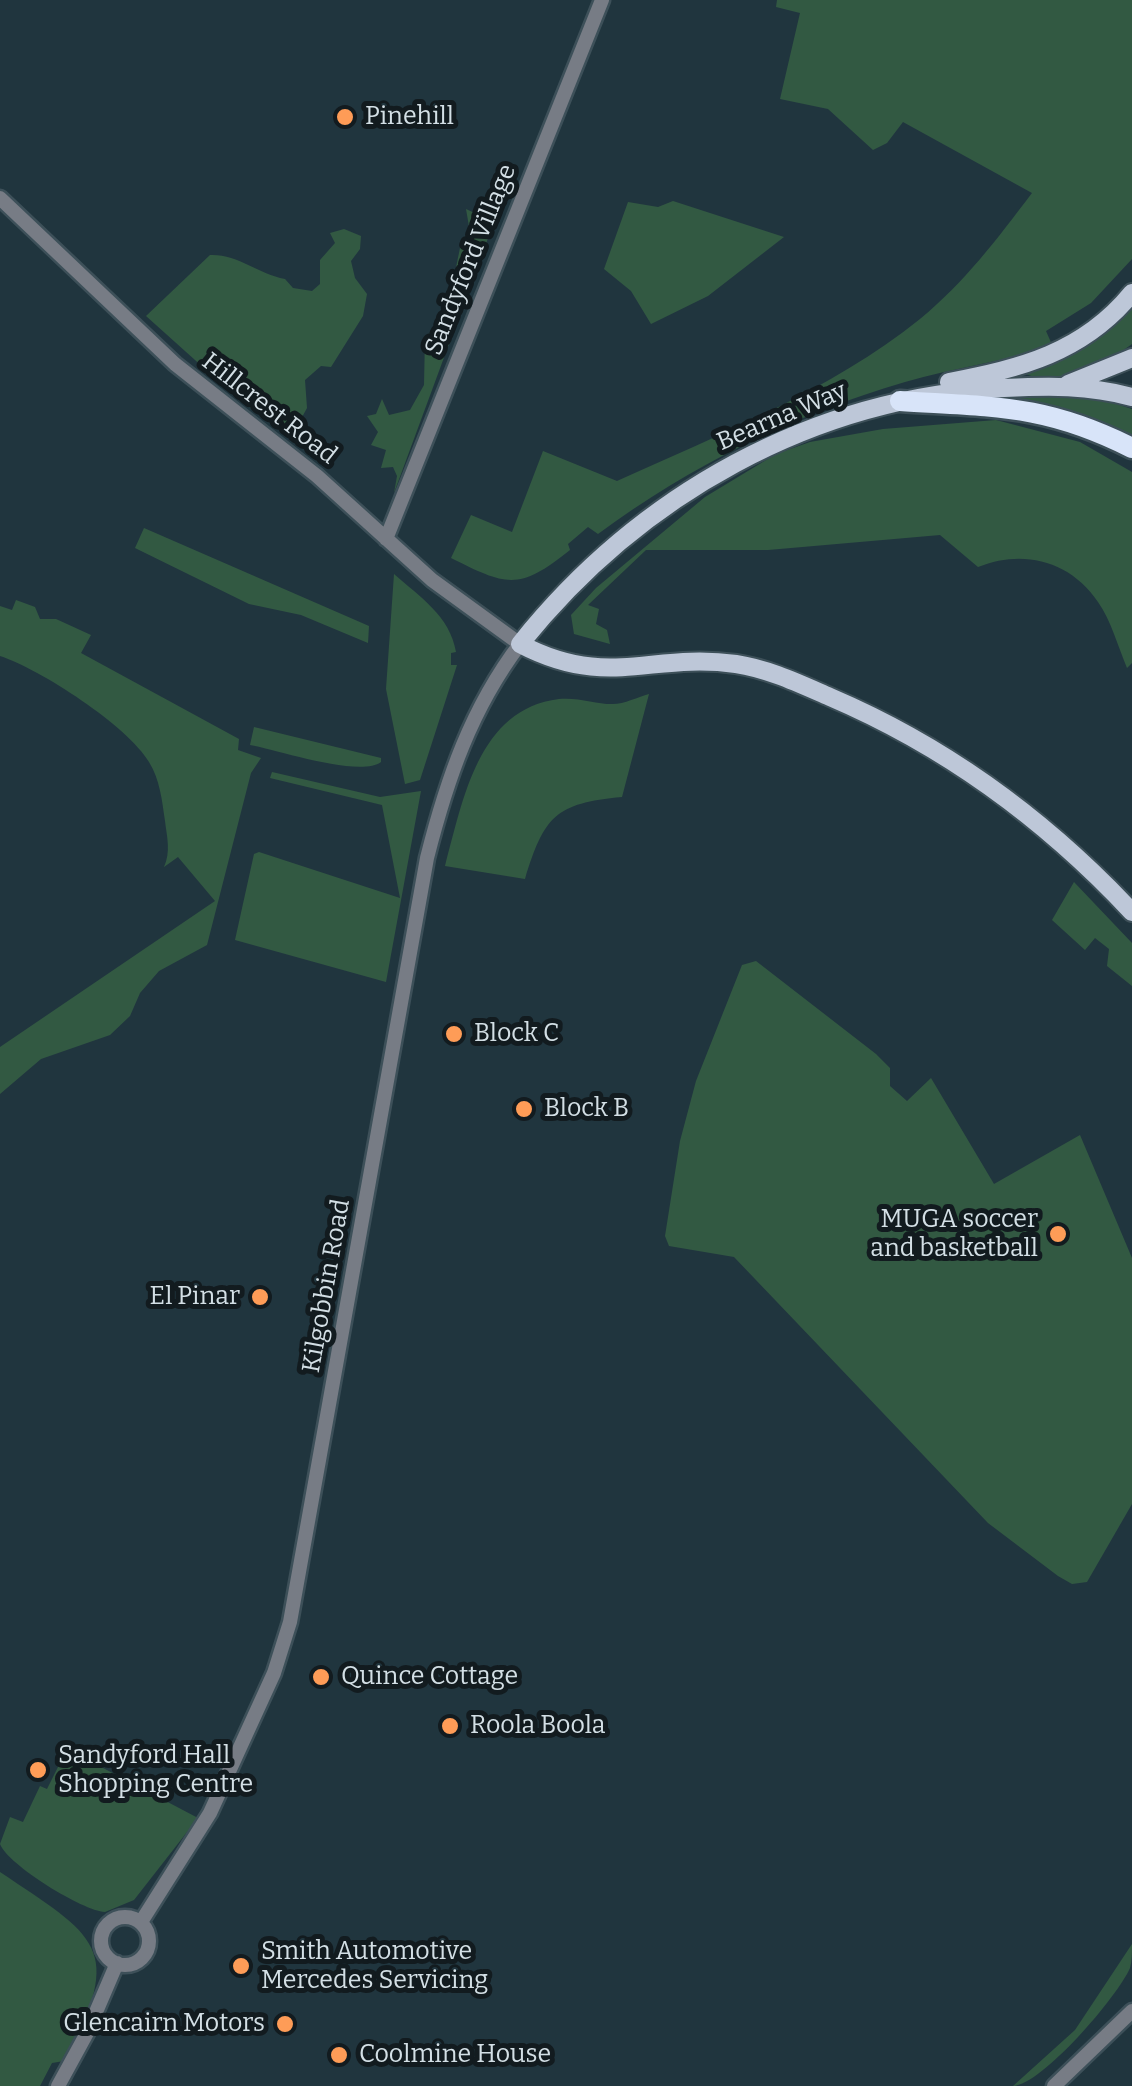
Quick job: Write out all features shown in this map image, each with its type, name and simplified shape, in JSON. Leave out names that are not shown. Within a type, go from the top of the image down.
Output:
[{"type":"highway","points":[[900,401],[1018,406],[1082,423],[1132,448]]},
{"type":"main road","points":[[861,409],[894,394],[1048,358],[1093,332],[1132,293]]},
{"type":"main road","name":"Bearna Way","points":[[1068,384],[1132,358]]},
{"type":"main road","name":"Bearna Way","points":[[520,644],[577,580],[694,486],[748,454],[861,409],[949,391],[1068,384],[1132,398]]},
{"type":"main road","points":[[520,644],[561,663],[605,670],[687,662],[735,664],[793,681],[861,710],[948,757],[998,791],[1080,859],[1132,912]]},
{"type":"street","name":"Sandyford Village","points":[[386,539],[602,0]]},
{"type":"street","name":"Hillcrest Road","points":[[0,198],[175,364],[318,476],[432,580],[520,644]]},
{"type":"street","name":"Kilgobbin Road","points":[[141,1922],[210,1813],[274,1673],[290,1622],[426,858],[444,789],[472,717],[520,644]]},
{"type":"street","points":[[122,1916],[141,1922],[149,1937],[146,1952],[134,1963],[117,1963],[102,1948],[104,1929],[122,1916]]},
{"type":"street","points":[[58,2086],[88,2033],[117,1963]]},
{"type":"street","points":[[1054,2086],[1132,2011]]},
{"type":"green space","points":[[777,0],[1132,0],[1132,259],[1091,303],[1046,331],[1053,347],[905,382],[784,426],[669,486],[598,534],[588,527],[568,544],[570,550],[525,578],[500,579],[451,558],[471,515],[512,532],[543,451],[617,481],[735,428],[849,368],[936,305],[980,259],[1032,193],[903,122],[887,143],[873,150],[828,109],[780,99],[800,13],[776,7]]},
{"type":"green space","points":[[673,201],[784,237],[708,296],[651,324],[631,291],[604,269],[628,202],[658,207]]},
{"type":"green space","points":[[466,209],[494,222],[394,493],[397,476],[393,467],[381,468],[386,450],[371,445],[378,432],[367,416],[376,414],[382,399],[389,415],[410,410],[424,385],[425,337],[445,321],[460,248],[471,238]]},
{"type":"green space","points":[[344,229],[361,236],[360,249],[351,261],[355,278],[367,294],[363,316],[331,367],[321,366],[305,380],[307,408],[295,430],[287,433],[281,426],[281,410],[271,408],[273,415],[268,418],[244,404],[146,316],[210,255],[239,261],[285,279],[293,288],[312,291],[320,284],[320,260],[335,243],[330,233]]},
{"type":"green space","points":[[1132,300],[1132,344],[1094,366],[1064,376],[1035,377],[1022,372],[1090,343]]},
{"type":"green space","points":[[1092,396],[1132,409],[1132,441],[1015,398]]},
{"type":"green space","points":[[996,420],[1080,442],[1132,472],[1132,663],[1127,668],[1103,609],[1074,576],[1028,559],[978,567],[940,535],[768,550],[646,550],[588,605],[599,609],[596,624],[607,630],[610,644],[574,634],[571,615],[596,588],[705,497],[776,454],[810,442],[883,429]]},
{"type":"green space","points":[[144,528],[369,626],[368,643],[301,615],[249,604],[135,548]]},
{"type":"green space","points":[[394,574],[441,618],[456,652],[451,653],[451,665],[457,665],[420,780],[405,784],[386,689]]},
{"type":"green space","points":[[16,600],[35,607],[40,619],[56,619],[91,635],[81,653],[239,739],[238,750],[261,758],[251,773],[207,945],[159,971],[140,993],[130,1016],[110,1035],[41,1059],[0,1094],[0,1047],[215,901],[178,857],[164,867],[168,844],[160,790],[153,769],[138,748],[82,700],[0,656],[0,606],[12,610]]},
{"type":"green space","points":[[649,694],[622,797],[581,804],[556,817],[539,841],[525,879],[445,866],[478,762],[510,720],[532,706],[559,699],[615,704]]},
{"type":"green space","points":[[254,727],[381,758],[381,762],[355,767],[336,765],[250,745]]},
{"type":"green space","points":[[272,772],[380,797],[421,791],[386,982],[235,940],[254,854],[259,852],[400,898],[382,805],[270,778]]},
{"type":"green space","points":[[1074,882],[1132,943],[1132,986],[1107,966],[1109,949],[1095,938],[1085,950],[1052,920]]},
{"type":"green space","points":[[756,961],[876,1054],[890,1068],[890,1086],[907,1101],[931,1078],[994,1184],[1080,1135],[1132,1258],[1132,1504],[1087,1582],[1072,1584],[1058,1576],[988,1523],[734,1257],[669,1246],[665,1236],[680,1141],[696,1081],[742,965]]},
{"type":"green space","points":[[67,1749],[198,1818],[134,1900],[105,1912],[47,1886],[0,1844],[10,1817],[23,1822],[40,1786],[47,1789]]},
{"type":"green space","points":[[0,1872],[79,1930],[91,1948],[96,1968],[94,1992],[83,2023],[64,2061],[52,2063],[40,2086],[0,2086]]},
{"type":"green space","points":[[1132,1944],[1130,1968],[1095,2017],[1060,2056],[1026,2082],[1013,2086],[1075,2030]]},
{"type":"place","name":"Pinehill","points":[[345,117]]},
{"type":"place","name":"Block C","points":[[454,1034]]},
{"type":"place","name":"Block B","points":[[524,1109]]},
{"type":"place","name":"MUGA soccer and basketball","points":[[1058,1234]]},
{"type":"place","name":"El Pinar","points":[[260,1297]]},
{"type":"place","name":"Quince Cottage","points":[[321,1677]]},
{"type":"place","name":"Roola Boola","points":[[450,1726]]},
{"type":"place","name":"Sandyford Hall Shopping Centre","points":[[38,1770]]},
{"type":"place","name":"Smith Automotive Mercedes Servicing","points":[[241,1966]]},
{"type":"place","name":"Glencairn Motors","points":[[285,2024]]},
{"type":"place","name":"Coolmine House","points":[[339,2055]]}]
